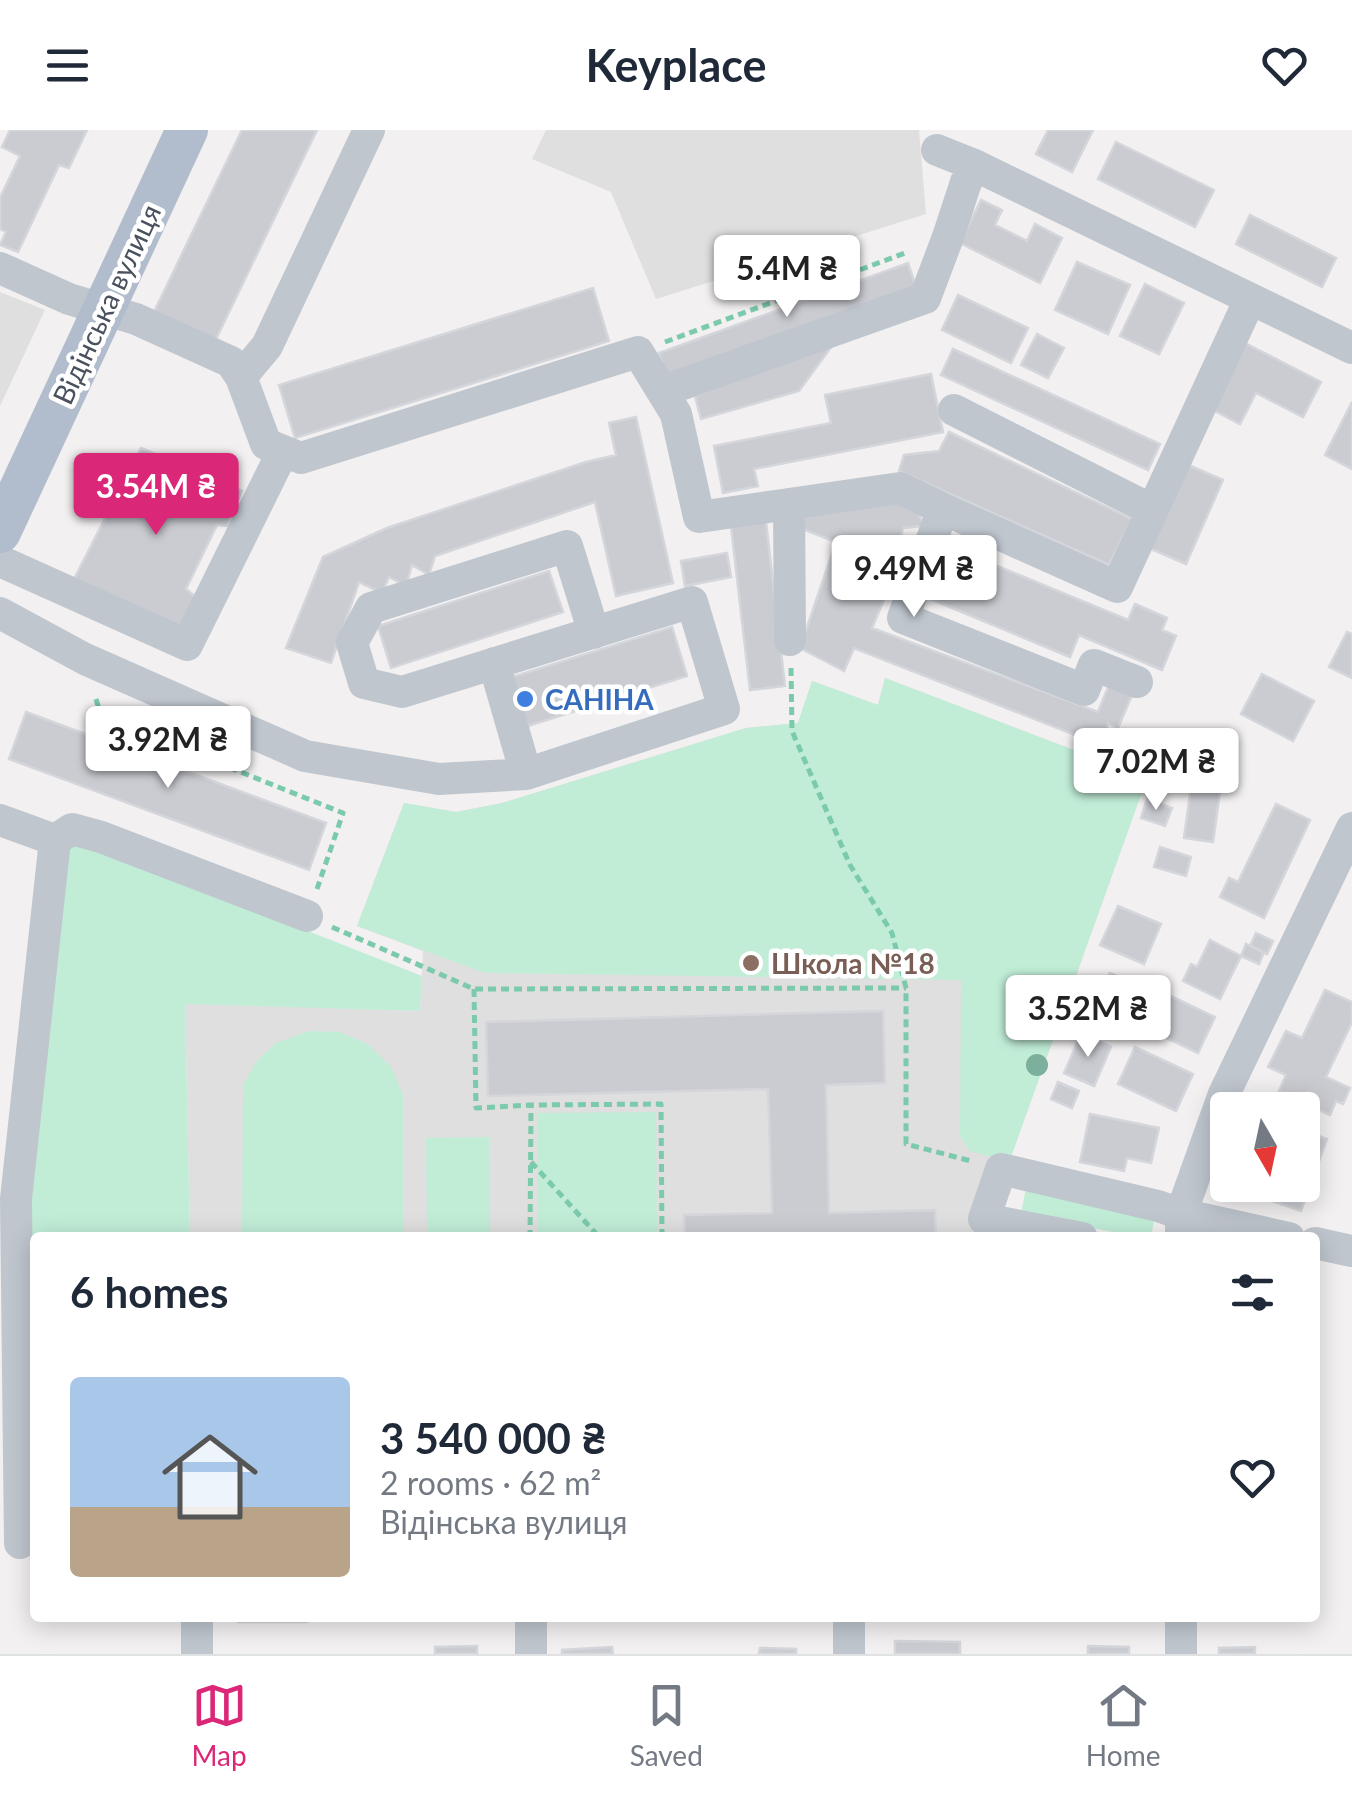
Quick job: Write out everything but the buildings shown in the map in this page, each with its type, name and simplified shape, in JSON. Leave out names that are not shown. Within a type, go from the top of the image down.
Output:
[{"type":"main road","name":"Відінська вулиця","points":[[0,532],[186,130]]},
{"type":"street","points":[[241,377],[267,346],[369,130]]},
{"type":"street","points":[[937,150],[1352,348]]},
{"type":"street","points":[[662,391],[925,298],[972,164]]},
{"type":"street","points":[[0,268],[69,299],[136,319],[230,362],[241,377],[266,444],[301,458],[638,352],[676,414],[699,517],[900,488],[1117,588],[1250,299]]},
{"type":"street","points":[[954,410],[1152,510]]},
{"type":"street","points":[[0,562],[187,645],[283,451]]},
{"type":"street","points":[[789,504],[790,640]]},
{"type":"street","points":[[942,509],[903,618],[1084,690],[1094,664],[1136,682]]},
{"type":"street","points":[[0,613],[85,659],[305,756],[439,778],[526,774],[724,709],[692,602],[594,633],[402,692],[364,682],[352,643],[371,608],[567,546],[594,633]]},
{"type":"street","points":[[494,664],[526,774]]},
{"type":"street","points":[[0,820],[55,840]]},
{"type":"street","points":[[1175,1230],[1224,1094],[1352,828]]},
{"type":"street","points":[[55,840],[72,830],[101,837],[307,916]]},
{"type":"street","points":[[18,1543],[16,1199],[55,840]]},
{"type":"street","points":[[1020,1232],[978,1228],[1001,1169],[1158,1206],[1175,1230]]},
{"type":"street","points":[[1175,1230],[1204,1232]]},
{"type":"street","points":[[1320,1244],[1352,1252]]},
{"type":"street","points":[[197,1622],[197,1654]]},
{"type":"street","points":[[530,1622],[530,1654]]},
{"type":"street","points":[[848,1622],[848,1654]]},
{"type":"street","points":[[1181,1622],[1181,1654]]},
{"type":"path","points":[[638,352],[948,237]]},
{"type":"path","points":[[790,640],[792,731],[850,865],[892,933],[906,988],[906,1144],[1001,1169]]},
{"type":"path","points":[[85,659],[101,716],[343,813],[307,916],[474,990],[906,988]]},
{"type":"path","points":[[474,990],[476,1108],[662,1104],[662,1232]]},
{"type":"path","points":[[530,1232],[531,1105]]},
{"type":"path","points":[[530,1162],[594,1232]]},
{"type":"shaded area","points":[[546,130],[919,130],[926,214],[656,299],[611,192],[532,159]]},
{"type":"shaded area","points":[[0,292],[45,310],[0,406]]},
{"type":"shaded area","name":"Школа №18","points":[[885,678],[1147,778],[988,1221],[996,1232],[190,1232],[185,1003],[420,1011],[423,951],[357,926],[404,803],[456,812],[502,803],[746,728],[798,723],[812,681],[878,705]]},
{"type":"green space","points":[[885,678],[1147,778],[1009,1162],[970,1151],[960,1136],[961,980],[485,973],[357,926],[404,803],[456,812],[502,803],[746,728],[798,723],[812,681],[878,705]]},
{"type":"green space","points":[[72,841],[97,848],[422,976],[420,1011],[185,1004],[190,1232],[30,1232],[30,1397],[23,1199],[61,847]]},
{"type":"green space","points":[[309,1031],[339,1032],[368,1044],[391,1067],[403,1095],[403,1232],[242,1232],[243,1085],[257,1061],[276,1043]]},
{"type":"green space","points":[[656,1112],[657,1232],[538,1232],[537,1113]]},
{"type":"green space","points":[[489,1137],[490,1232],[427,1232],[426,1138]]},
{"type":"green space","points":[[1026,1188],[1155,1214],[1152,1232],[1112,1232],[1021,1213]]},
{"type":"place","name":"САНІНА","points":[[525,699]]},
{"type":"place","name":"Школа №18","points":[[751,963]]}]
